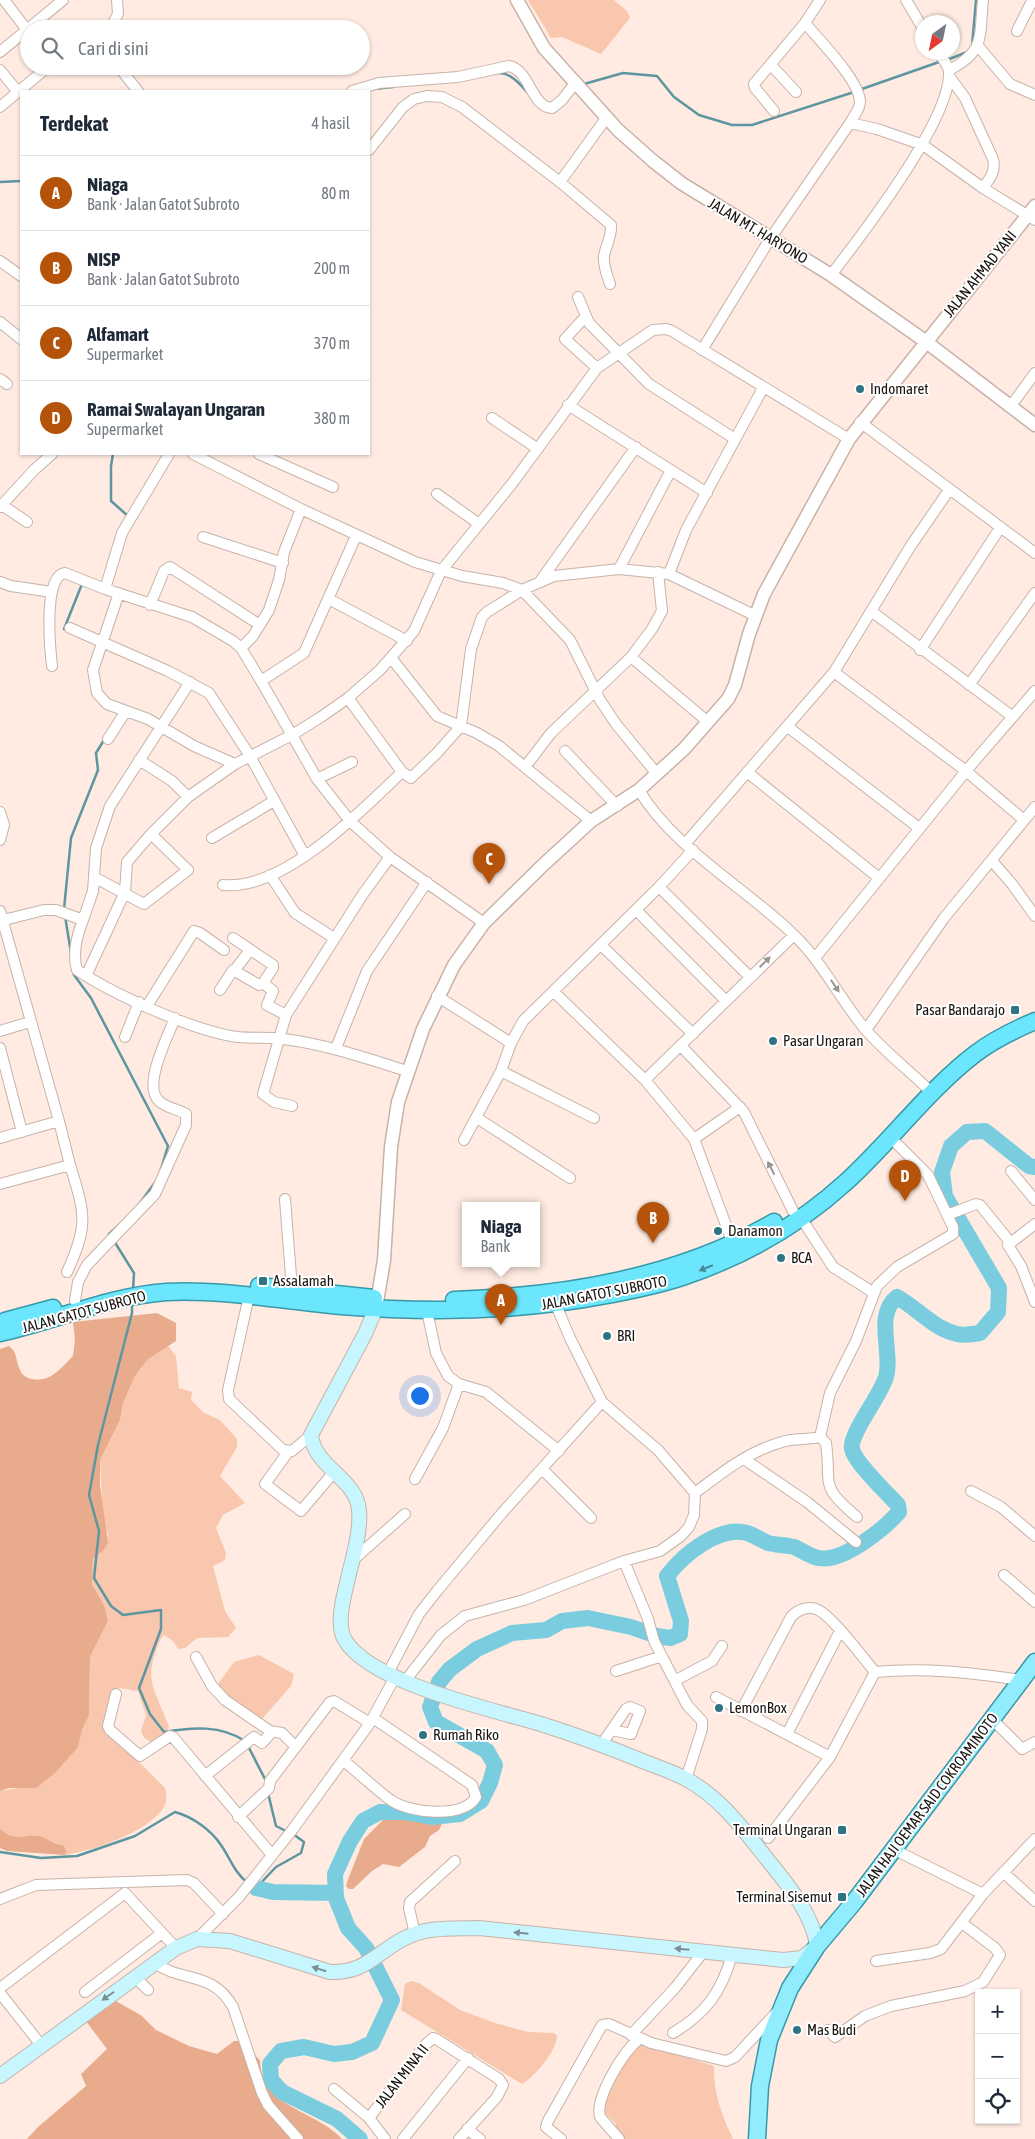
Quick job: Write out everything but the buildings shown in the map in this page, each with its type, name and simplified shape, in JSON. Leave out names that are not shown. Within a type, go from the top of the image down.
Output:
[{"type":"highway","name":"JALAN GATOT SUBROTO","points":[[0,1333],[130,1292],[183,1292],[377,1303],[441,1301],[552,1293],[671,1268],[733,1244],[797,1215],[972,1044],[1008,1022],[1035,1009]]},
{"type":"highway","name":"JALAN GATOT SUBROTO","points":[[0,1322],[75,1301],[182,1281],[292,1289],[427,1311],[498,1310],[556,1304],[633,1290],[685,1276],[757,1245],[845,1183],[891,1138],[955,1070],[992,1042],[1035,1021]]},
{"type":"main road","points":[[0,2076],[176,1948],[198,1938],[230,1941],[330,1972],[355,1970],[366,1965],[403,1939],[434,1928],[479,1928],[783,1960],[802,1958],[817,1946],[815,1931],[785,1880],[731,1814],[721,1804],[686,1779],[601,1745],[428,1690],[396,1677],[356,1652],[345,1640],[341,1632],[342,1610],[358,1535],[358,1503],[353,1494],[314,1449],[311,1435],[365,1334],[377,1303]]},
{"type":"main road","name":"JALAN HAJI OEMAR SAID COKROAMINOTO","points":[[757,2139],[762,2068],[769,2040],[790,1988],[817,1946],[854,1902],[1035,1662]]},
{"type":"main road","points":[[783,1960],[789,1965],[792,1973],[790,1988]]},
{"type":"street","points":[[4,0],[20,21]]},
{"type":"street","points":[[39,20],[63,0]]},
{"type":"street","points":[[115,20],[118,14],[117,0]]},
{"type":"street","name":"JALAN MT. HARYONO","points":[[517,0],[528,24],[544,48],[607,118],[652,161],[681,183],[831,275],[925,341],[1035,425]]},
{"type":"street","points":[[774,111],[754,86],[805,23],[820,0]]},
{"type":"street","points":[[906,0],[915,15]]},
{"type":"street","points":[[948,71],[972,55],[978,46],[983,0]]},
{"type":"street","points":[[1017,31],[1031,3]]},
{"type":"street","points":[[1024,18],[1035,22]]},
{"type":"street","points":[[702,350],[770,239],[850,123],[859,105],[856,90],[805,23]]},
{"type":"street","points":[[0,52],[20,36]]},
{"type":"street","points":[[978,46],[1010,84],[1035,95]]},
{"type":"street","points":[[943,60],[965,98],[993,159],[995,168],[993,174],[983,188]]},
{"type":"street","points":[[771,65],[796,92]]},
{"type":"street","points":[[355,90],[379,83],[458,77],[509,66],[521,73],[542,104],[550,108],[557,105],[579,86]]},
{"type":"street","points":[[0,70],[20,97],[9,100],[0,107]]},
{"type":"street","points":[[831,275],[923,145],[946,94],[948,71]]},
{"type":"street","points":[[27,90],[41,75]]},
{"type":"street","points":[[125,75],[137,90]]},
{"type":"street","points":[[370,149],[403,107],[414,99],[427,96],[442,97],[462,107],[560,182],[611,224],[612,232],[604,257],[604,268],[610,284]]},
{"type":"street","points":[[560,182],[607,118]]},
{"type":"street","points":[[850,123],[877,129],[923,145],[983,188],[1033,214]]},
{"type":"street","name":"JALAN AHMAD YANI","points":[[377,1303],[384,1260],[393,1132],[407,1070],[437,996],[458,957],[484,923],[542,866],[591,821],[617,806],[657,774],[708,722],[732,692],[756,616],[775,570],[849,438],[925,341],[1033,214]]},
{"type":"street","points":[[0,261],[20,275]]},
{"type":"street","points":[[578,297],[585,317],[662,393],[735,439]]},
{"type":"street","points":[[585,317],[565,339],[597,368]]},
{"type":"street","points":[[0,322],[20,338]]},
{"type":"street","points":[[92,979],[125,892],[127,862],[151,834],[188,797],[234,764],[292,735],[348,698],[392,659],[407,641],[426,608],[441,571],[538,449],[568,405],[597,368],[619,352],[659,329],[672,331],[763,388],[849,438]]},
{"type":"street","points":[[1010,406],[1035,373]]},
{"type":"street","points":[[670,574],[686,530],[763,388]]},
{"type":"street","points":[[568,405],[706,493]]},
{"type":"street","points":[[492,418],[538,449]]},
{"type":"street","points":[[860,422],[948,490],[1035,553]]},
{"type":"street","points":[[541,580],[636,447]]},
{"type":"street","points":[[28,522],[1,506],[34,470],[51,455]]},
{"type":"street","points":[[103,588],[122,533],[168,455]]},
{"type":"street","points":[[196,455],[356,536],[414,562],[441,571],[503,583],[522,590],[570,640],[595,691],[616,724],[657,774]]},
{"type":"street","points":[[261,455],[333,487]]},
{"type":"street","points":[[619,569],[671,470]]},
{"type":"street","points":[[464,1140],[501,1071],[512,1042],[523,1021],[658,888],[747,772],[834,672],[948,490]]},
{"type":"street","points":[[437,494],[479,524]]},
{"type":"street","points":[[241,648],[260,625],[275,595],[284,552],[301,509]]},
{"type":"street","points":[[920,650],[1000,528]]},
{"type":"street","points":[[261,681],[304,653],[356,536]]},
{"type":"street","points":[[203,537],[283,563]]},
{"type":"street","points":[[150,604],[164,571],[170,567],[260,625]]},
{"type":"street","points":[[348,698],[402,772],[411,778],[461,726],[471,649],[482,617],[522,590],[541,580],[565,574],[619,569],[670,574],[756,616]]},
{"type":"street","points":[[525,767],[552,734],[631,657],[662,612],[658,572]]},
{"type":"street","points":[[52,666],[49,625],[52,592],[56,578],[65,573],[203,622],[241,648],[317,779],[350,821],[390,857],[484,923]]},
{"type":"street","points":[[0,582],[11,586],[52,592]]},
{"type":"street","points":[[118,593],[93,670],[96,693],[107,704],[161,726],[194,746],[234,764]]},
{"type":"street","points":[[969,685],[1035,594]]},
{"type":"street","points":[[329,599],[407,641]]},
{"type":"street","points":[[871,611],[920,650],[1013,717]]},
{"type":"street","points":[[70,628],[190,682],[209,693],[250,756],[305,856]]},
{"type":"street","points":[[631,657],[708,722]]},
{"type":"street","points":[[392,659],[437,716],[488,739],[591,821]]},
{"type":"street","points":[[834,672],[966,771],[1024,820]]},
{"type":"street","points":[[190,682],[110,806],[96,848],[90,901],[75,946],[77,970],[142,1004],[224,1035],[247,1038],[281,1038],[336,1048],[407,1070]]},
{"type":"street","points":[[815,958],[966,771],[1035,692]]},
{"type":"street","points":[[108,739],[126,711]]},
{"type":"street","points":[[788,727],[919,828]]},
{"type":"street","points":[[565,751],[617,806]]},
{"type":"street","points":[[139,760],[172,781],[188,797]]},
{"type":"street","points":[[317,779],[352,762]]},
{"type":"street","points":[[223,885],[244,884],[270,875],[305,856],[350,821],[402,772]]},
{"type":"street","points":[[747,772],[879,878]]},
{"type":"street","points":[[639,790],[657,816],[689,847],[794,935],[815,958],[866,1030],[926,1087]]},
{"type":"street","points":[[212,838],[274,801]]},
{"type":"street","points":[[866,1030],[944,918],[1024,820],[1034,811]]},
{"type":"street","points":[[0,812],[4,825],[0,840]]},
{"type":"street","points":[[94,877],[146,904],[188,870],[151,834]]},
{"type":"street","points":[[292,1106],[274,1102],[264,1095],[286,1015],[334,938],[390,857]]},
{"type":"street","points":[[992,861],[1012,884],[1035,916]]},
{"type":"street","points":[[270,875],[295,913],[334,938]]},
{"type":"street","points":[[336,1048],[366,971],[427,882]]},
{"type":"street","points":[[658,888],[750,978]]},
{"type":"street","points":[[67,1272],[81,1242],[84,1220],[60,1121],[1,917],[44,910],[84,920]]},
{"type":"street","points":[[636,910],[726,1001]]},
{"type":"street","points":[[125,1037],[142,1004],[194,931],[200,933],[224,950]]},
{"type":"street","points":[[645,1080],[794,935]]},
{"type":"street","points":[[233,938],[274,966],[259,986],[234,971]]},
{"type":"street","points":[[601,945],[693,1034]]},
{"type":"street","points":[[220,990],[233,970],[250,950]]},
{"type":"street","points":[[263,983],[273,991],[267,1005],[286,1015]]},
{"type":"street","points":[[554,992],[645,1080],[694,1139],[733,1244]]},
{"type":"street","points":[[437,996],[512,1042]]},
{"type":"street","points":[[75,1301],[81,1274],[93,1256],[155,1194],[186,1125],[186,1114],[160,1103],[155,1098],[152,1090],[153,1076],[175,1018]]},
{"type":"street","points":[[0,1031],[30,1022]]},
{"type":"street","points":[[681,1046],[740,1107],[797,1215],[833,1266],[874,1293]]},
{"type":"street","points":[[0,1048],[22,1132]]},
{"type":"street","points":[[501,1071],[594,1118]]},
{"type":"street","points":[[694,1139],[740,1107]]},
{"type":"street","points":[[477,1118],[570,1178]]},
{"type":"street","points":[[0,1138],[60,1121]]},
{"type":"street","points":[[820,1437],[828,1399],[856,1341],[874,1293],[882,1280],[897,1267],[952,1236],[953,1227],[928,1175],[891,1138]]},
{"type":"street","points":[[0,1184],[70,1165]]},
{"type":"street","points":[[1011,1170],[1035,1200]]},
{"type":"street","points":[[285,1199],[292,1289]]},
{"type":"street","points":[[947,1215],[976,1204],[980,1205],[1010,1242],[1009,1247],[1021,1266],[1035,1302]]},
{"type":"street","points":[[1010,1242],[1035,1224]]},
{"type":"street","points":[[249,1296],[228,1395],[260,1430],[288,1452]]},
{"type":"street","points":[[396,1677],[441,1635],[465,1616],[524,1600],[624,1561],[660,1551],[681,1536],[692,1522],[694,1493],[648,1440],[602,1402],[570,1338],[556,1304]]},
{"type":"street","points":[[427,1311],[440,1363],[448,1376],[459,1384],[486,1392],[559,1451]]},
{"type":"street","points":[[415,1479],[443,1428],[459,1384]]},
{"type":"street","points":[[198,1938],[253,1881],[344,1761],[371,1721],[396,1677],[420,1614],[432,1597],[502,1513],[543,1470],[602,1402]]},
{"type":"street","points":[[311,1435],[288,1452],[264,1484],[301,1511],[334,1472]]},
{"type":"street","points":[[694,1493],[744,1459],[784,1441],[820,1437]]},
{"type":"street","points":[[820,1437],[826,1443],[827,1483],[841,1503],[857,1517]]},
{"type":"street","points":[[744,1459],[807,1502],[856,1542]]},
{"type":"street","points":[[543,1470],[591,1518]]},
{"type":"street","points":[[971,1491],[1001,1507],[1035,1536]]},
{"type":"street","points":[[353,1560],[405,1514]]},
{"type":"street","points":[[624,1561],[648,1619],[654,1641],[690,1710],[702,1721],[702,1729],[686,1779]]},
{"type":"street","points":[[1004,1575],[1035,1602]]},
{"type":"street","points":[[741,1710],[795,1612],[816,1609],[828,1618],[875,1672]]},
{"type":"street","points":[[787,1734],[840,1631]]},
{"type":"street","points":[[676,1680],[712,1661],[722,1646]]},
{"type":"street","points":[[616,1672],[662,1656]]},
{"type":"street","points":[[196,1658],[220,1695],[272,1732],[282,1733],[296,1747]]},
{"type":"street","points":[[875,1672],[906,1669],[934,1670],[1022,1680]]},
{"type":"street","points":[[768,1838],[830,1757],[875,1672]]},
{"type":"street","points":[[116,1694],[108,1728],[140,1756],[172,1736],[272,1856]]},
{"type":"street","points":[[716,1697],[830,1757]]},
{"type":"street","points":[[238,1817],[267,1790],[270,1781],[327,1704],[332,1701],[371,1721],[472,1785],[476,1797],[460,1810],[450,1812],[402,1806],[392,1801],[344,1761]]},
{"type":"street","points":[[992,1719],[1022,1750],[1035,1742]]},
{"type":"street","points":[[601,1745],[612,1730]]},
{"type":"street","points":[[206,1776],[254,1737],[262,1743],[272,1732]]},
{"type":"street","points":[[876,1961],[937,1951],[946,1944],[983,1894],[1035,1839]]},
{"type":"street","points":[[893,1849],[983,1894]]},
{"type":"street","points":[[415,1934],[409,1908],[410,1902],[455,1861]]},
{"type":"street","points":[[1004,1873],[1035,1901]]},
{"type":"street","points":[[0,1899],[16,1890],[36,1884],[187,1880],[194,1883],[223,1914]]},
{"type":"street","points":[[0,1988],[122,1894],[127,1893],[176,1948]]},
{"type":"street","points":[[828,2030],[835,2037],[865,2016],[891,2006],[959,1993],[982,1982],[1000,1955],[995,1948],[962,1923]]},
{"type":"street","points":[[85,1992],[162,1933]]},
{"type":"street","points":[[619,2139],[600,2117],[600,2101],[635,2037],[704,1951]]},
{"type":"street","points":[[673,2033],[694,2020],[718,1993],[732,1955]]},
{"type":"street","points":[[155,1963],[164,1969],[207,1982],[227,1997],[233,2007],[262,2094],[268,2105],[298,2139]]},
{"type":"street","points":[[135,1977],[148,1990]]},
{"type":"street","points":[[0,1993],[41,2045]]},
{"type":"street","points":[[561,2139],[546,2127],[548,2121],[602,2025],[609,2024],[635,2037],[700,2057],[726,2061],[735,2057],[783,2004]]},
{"type":"street","name":"JALAN MINA II","points":[[369,2118],[425,2045],[433,2038],[468,2058]]},
{"type":"street","points":[[403,2139],[468,2058],[499,2079],[503,2085],[497,2097],[459,2139]]},
{"type":"street","points":[[334,2089],[369,2118],[385,2139]]},
{"type":"street","points":[[467,2129],[480,2139]]},
{"type":"shaded area","points":[[528,0],[614,0],[627,11],[630,18],[601,54],[562,37],[551,38]]},
{"type":"shaded area","points":[[157,1313],[176,1323],[176,1341],[147,1360],[135,1376],[123,1403],[120,1420],[100,1460],[100,1485],[108,1543],[103,1551],[93,1558],[92,1584],[104,1605],[108,1621],[90,1657],[89,1715],[82,1730],[78,1747],[55,1773],[36,1788],[9,1788],[0,1791],[0,1349],[9,1346],[12,1349],[24,1376],[38,1380],[44,1379],[55,1374],[73,1356],[75,1339],[73,1322]]},
{"type":"shaded area","points":[[168,1346],[176,1356],[179,1388],[192,1392],[191,1400],[204,1413],[220,1420],[237,1439],[237,1447],[220,1476],[245,1503],[223,1515],[216,1528],[226,1553],[225,1560],[213,1566],[225,1611],[236,1628],[228,1637],[197,1638],[185,1648],[178,1649],[173,1641],[164,1635],[161,1638],[155,1653],[151,1675],[152,1684],[169,1727],[162,1739],[153,1743],[144,1738],[141,1731],[146,1715],[138,1691],[119,1688],[114,1693],[106,1729],[165,1788],[165,1805],[154,1819],[117,1840],[65,1855],[67,1851],[63,1845],[43,1837],[34,1835],[16,1837],[0,1829],[0,1791],[19,1788],[78,1747],[82,1730],[89,1715],[90,1657],[108,1621],[104,1605],[92,1583],[93,1558],[103,1551],[108,1535],[103,1519],[100,1460],[120,1420],[123,1403],[135,1376],[147,1360]]},
{"type":"shaded area","points":[[259,1655],[294,1674],[291,1686],[262,1719],[231,1700],[218,1684],[234,1662]]},
{"type":"shaded area","points":[[386,1817],[418,1817],[443,1822],[439,1830],[430,1836],[425,1847],[399,1867],[383,1864],[372,1871],[353,1889],[349,1889],[346,1886],[347,1882],[364,1839]]},
{"type":"shaded area","points":[[0,1829],[16,1837],[40,1836],[63,1845],[67,1851],[65,1855],[7,1851],[0,1848]]},
{"type":"shaded area","points":[[411,1981],[419,1983],[460,2010],[495,2023],[528,2032],[554,2033],[557,2036],[553,2049],[538,2070],[522,2084],[401,2010],[405,1984]]},
{"type":"shaded area","points":[[116,2001],[142,2016],[156,2030],[189,2046],[217,2054],[234,2041],[243,2041],[247,2048],[260,2060],[263,2076],[270,2089],[292,2107],[331,2129],[342,2139],[27,2139],[38,2127],[86,2086],[81,2074],[107,2049],[85,2020]]},
{"type":"shaded area","points":[[638,2045],[646,2045],[714,2066],[719,2104],[733,2139],[624,2139],[614,2129],[616,2124],[604,2112],[601,2102],[628,2057]]},
{"type":"waterway","points":[[972,46],[976,0]]},
{"type":"waterway","points":[[960,55],[967,52]]},
{"type":"waterway","points":[[859,90],[942,61]]},
{"type":"waterway","points":[[498,73],[507,74],[528,93]]},
{"type":"waterway","points":[[584,84],[623,73],[657,76],[674,97],[699,115],[732,125],[752,125],[854,92]]},
{"type":"waterway","points":[[374,89],[393,87]]},
{"type":"waterway","points":[[0,182],[20,181]]},
{"type":"waterway","points":[[113,455],[111,501],[128,516]]},
{"type":"waterway","points":[[67,630],[64,629],[82,584]]},
{"type":"waterway","points":[[64,909],[71,838],[98,770],[96,753],[104,740]]},
{"type":"waterway","points":[[65,916],[71,953]]},
{"type":"waterway","points":[[73,971],[91,998],[168,1146],[160,1172]]},
{"type":"waterway","points":[[360,2139],[337,2119],[282,2092],[271,2080],[270,2064],[281,2051],[304,2047],[334,2054],[352,2052],[372,2043],[392,2000],[366,1948],[348,1928],[336,1898],[335,1874],[350,1841],[363,1821],[380,1812],[405,1812],[432,1817],[460,1814],[481,1801],[490,1783],[495,1765],[487,1751],[436,1722],[430,1707],[439,1682],[450,1669],[477,1649],[512,1633],[546,1630],[562,1621],[588,1618],[631,1627],[657,1636],[670,1638],[680,1634],[681,1621],[667,1576],[692,1551],[725,1533],[747,1533],[768,1543],[794,1547],[809,1555],[828,1558],[850,1550],[883,1527],[899,1512],[898,1505],[859,1462],[854,1455],[852,1442],[886,1377],[888,1367],[885,1324],[890,1305],[897,1297],[941,1328],[963,1335],[980,1333],[998,1312],[999,1288],[945,1196],[942,1172],[951,1146],[967,1132],[985,1131],[1029,1166],[1035,1167]]},
{"type":"waterway","points":[[140,1203],[156,1181]]},
{"type":"waterway","points":[[111,1237],[109,1234],[119,1225]]},
{"type":"waterway","points":[[114,1241],[134,1273],[133,1290]]},
{"type":"waterway","points":[[132,1303],[132,1313],[98,1445],[89,1495],[99,1531],[94,1578],[111,1606],[123,1615],[161,1610],[161,1629],[139,1688],[150,1714],[164,1732],[196,1728],[216,1730],[226,1732],[245,1741]]},
{"type":"waterway","points":[[248,1746],[266,1781]]},
{"type":"waterway","points":[[268,1793],[276,1826],[288,1832]]},
{"type":"waterway","points":[[0,1852],[41,1858],[77,1856],[135,1836],[175,1812],[182,1814],[207,1829],[221,1845],[236,1870],[248,1883]]},
{"type":"waterway","points":[[253,1886],[256,1888],[276,1867],[301,1853],[304,1842],[293,1834]]},
{"type":"waterway","points":[[256,1888],[273,1892],[336,1893]]},
{"type":"place","name":"Indomaret","points":[[860,389]]},
{"type":"place","name":"Alfamart","points":[[489,884]]},
{"type":"place","name":"Pasar Bandarajo","points":[[1015,1010]]},
{"type":"place","name":"Pasar Ungaran","points":[[773,1041]]},
{"type":"place","name":"Ramai Swalayan Ungaran","points":[[905,1201]]},
{"type":"place","name":"Danamon","points":[[718,1231]]},
{"type":"place","name":"NISP","points":[[653,1243]]},
{"type":"place","name":"BCA","points":[[781,1258]]},
{"type":"place","name":"Assalamah","points":[[263,1281]]},
{"type":"place","name":"Niaga","points":[[501,1325]]},
{"type":"place","name":"BRI","points":[[607,1336]]},
{"type":"place","name":"LemonBox","points":[[719,1708]]},
{"type":"place","name":"Rumah Riko","points":[[423,1735]]},
{"type":"place","name":"Terminal Ungaran","points":[[842,1830]]},
{"type":"place","name":"Terminal Sisemut","points":[[842,1897]]},
{"type":"place","name":"Mas Budi","points":[[797,2030]]}]
